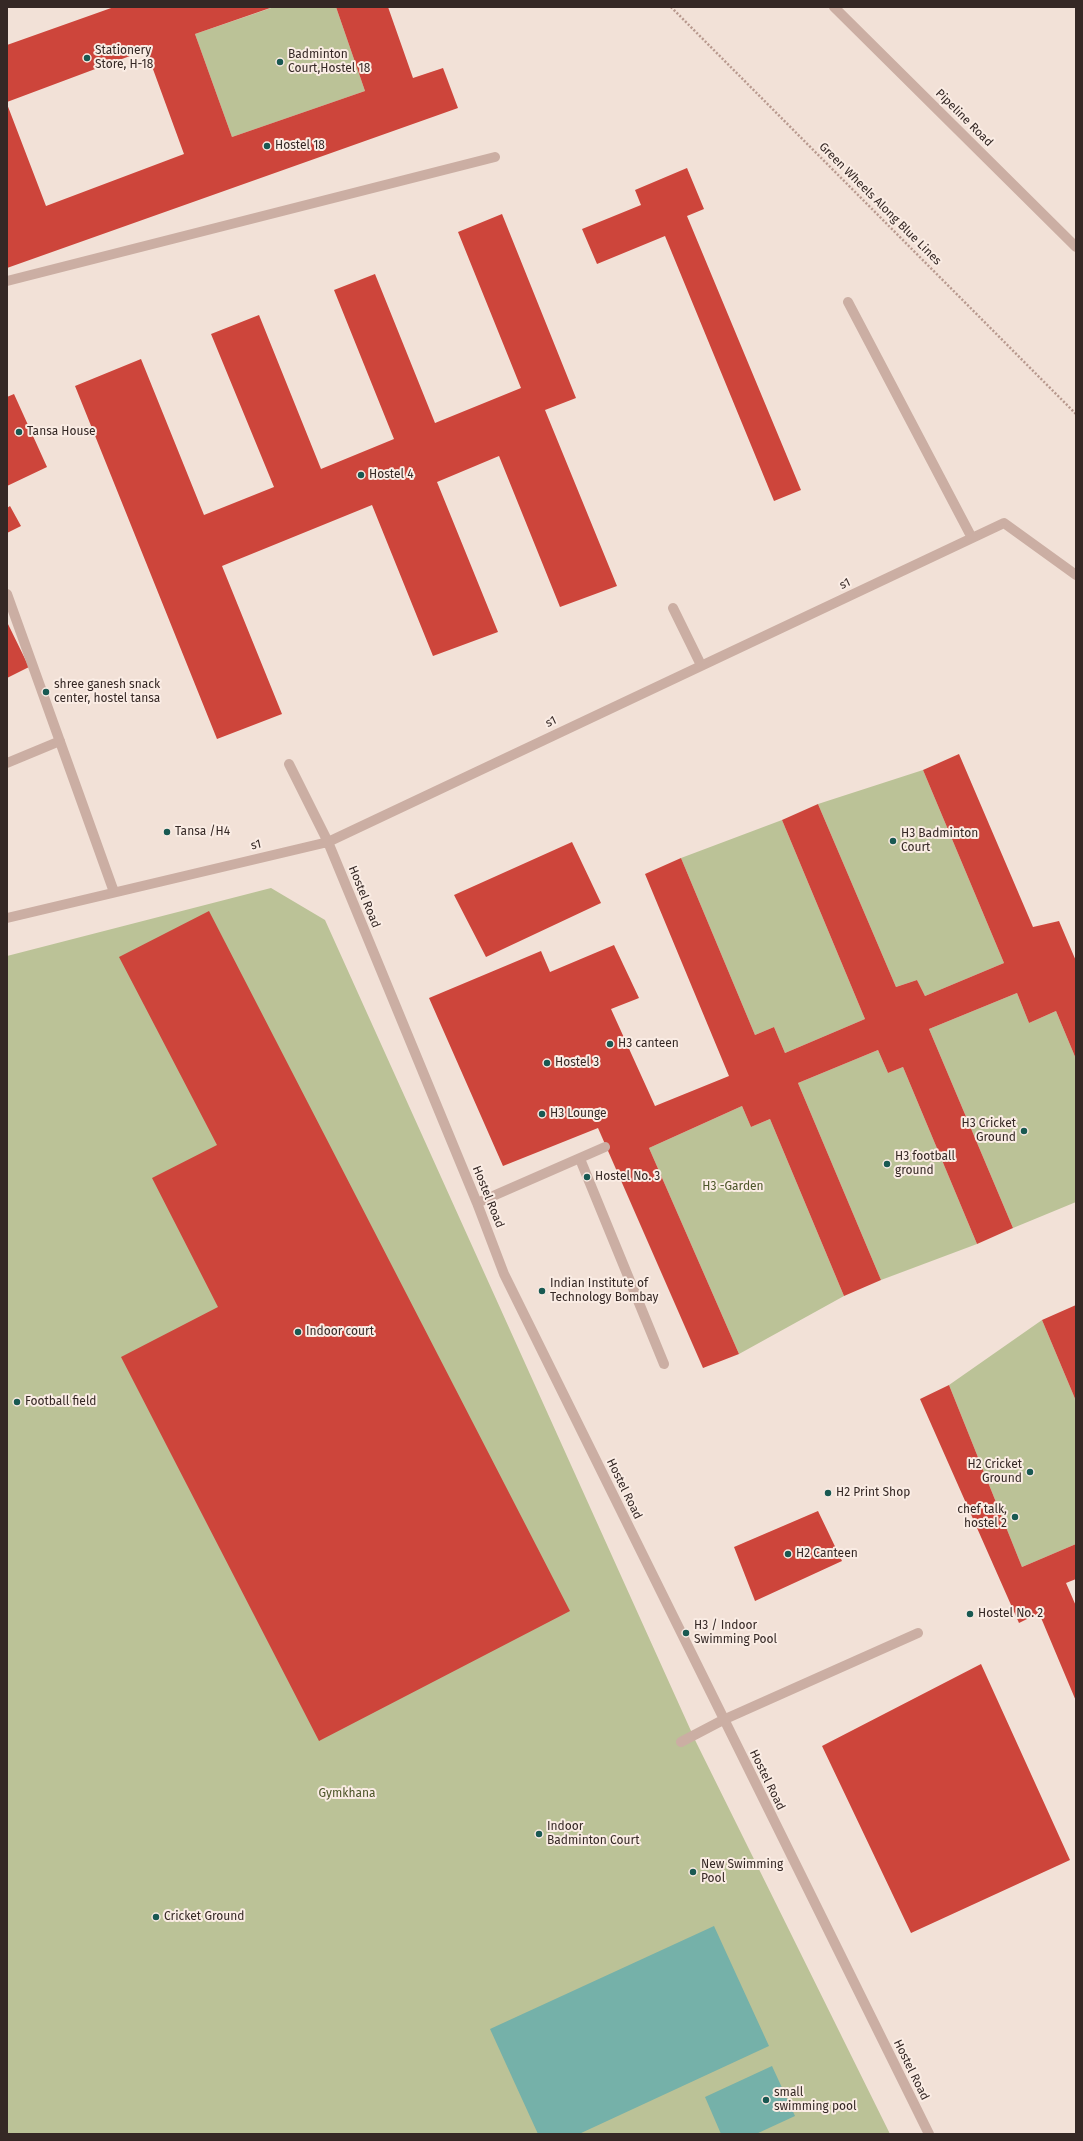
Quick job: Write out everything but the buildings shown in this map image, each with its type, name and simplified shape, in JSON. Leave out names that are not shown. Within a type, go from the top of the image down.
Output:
[{"type":"lane","name":"Pipeline Road","points":[[834,7],[1076,247]]},
{"type":"lane","points":[[7,281],[495,157]]},
{"type":"lane","points":[[848,302],[972,538]]},
{"type":"lane","name":"s1","points":[[7,918],[328,842],[1004,523],[1076,575]]},
{"type":"lane","points":[[7,594],[114,892]]},
{"type":"lane","points":[[673,608],[701,665]]},
{"type":"lane","points":[[7,763],[60,741]]},
{"type":"lane","name":"Hostel Road","points":[[289,764],[328,842],[477,1204],[504,1274],[723,1720],[929,2134]]},
{"type":"lane","points":[[477,1204],[605,1147]]},
{"type":"lane","points":[[580,1159],[664,1364]]},
{"type":"lane","points":[[682,1742],[723,1720],[918,1633]]},
{"type":"path","name":"Green Wheels Along Blue Lines","points":[[671,7],[1076,414]]},
{"type":"green space","name":"Badminton Court,Hostel 18","points":[[274,7],[336,7],[365,91],[232,137],[195,34]]},
{"type":"green space","points":[[923,770],[1004,963],[925,996],[917,980],[896,987],[818,804]]},
{"type":"green space","points":[[782,820],[865,1019],[785,1053],[774,1027],[755,1035],[681,858]]},
{"type":"green space","name":"Gymkhana","points":[[271,888],[325,920],[696,1742],[890,2134],[7,2134],[7,956]]},
{"type":"green space","name":"H3 Cricket Ground","points":[[1017,993],[1029,1023],[1056,1011],[1076,1059],[1076,1202],[1013,1228],[929,1029]]},
{"type":"green space","name":"H3 football ground","points":[[878,1050],[888,1073],[903,1067],[977,1244],[881,1280],[798,1083]]},
{"type":"green space","name":"H3 -Garden","points":[[742,1106],[751,1127],[770,1119],[844,1296],[739,1354],[649,1148]]},
{"type":"green space","name":"H2 Cricket Ground","points":[[1042,1320],[1076,1401],[1076,1544],[1022,1567],[949,1385]]},
{"type":"water","points":[[714,1926],[769,2046],[579,2134],[538,2134],[490,2029]]},
{"type":"water","points":[[772,2066],[795,2116],[756,2134],[721,2134],[705,2097]]},
{"type":"place","name":"Stationery Store, H-18","points":[[87,58]]},
{"type":"place","name":"Badminton Court,Hostel 18","points":[[280,62]]},
{"type":"place","name":"Hostel 18","points":[[267,146]]},
{"type":"place","name":"Tansa House","points":[[19,432]]},
{"type":"place","name":"Hostel 4","points":[[361,475]]},
{"type":"place","name":"shree ganesh snack center, hostel tansa","points":[[46,692]]},
{"type":"place","name":"Tansa /H4","points":[[167,832]]},
{"type":"place","name":"H3 Badminton Court","points":[[893,841]]},
{"type":"place","name":"H3 canteen","points":[[610,1044]]},
{"type":"place","name":"Hostel 3","points":[[547,1063]]},
{"type":"place","name":"H3 Lounge","points":[[542,1114]]},
{"type":"place","name":"H3 Cricket Ground","points":[[1024,1131]]},
{"type":"place","name":"H3 football ground","points":[[887,1164]]},
{"type":"place","name":"Hostel No. 3","points":[[587,1177]]},
{"type":"place","name":"Indian Institute of Technology Bombay","points":[[542,1291]]},
{"type":"place","name":"Indoor court","points":[[298,1332]]},
{"type":"place","name":"Football field","points":[[17,1402]]},
{"type":"place","name":"H2 Cricket Ground","points":[[1030,1472]]},
{"type":"place","name":"H2 Print Shop","points":[[828,1493]]},
{"type":"place","name":"chef talk, hostel 2","points":[[1015,1517]]},
{"type":"place","name":"H2 Canteen","points":[[788,1554]]},
{"type":"place","name":"Hostel No. 2","points":[[970,1614]]},
{"type":"place","name":"H3 / Indoor Swimming Pool","points":[[686,1633]]},
{"type":"place","name":"Indoor Badminton Court","points":[[539,1834]]},
{"type":"place","name":"New Swimming Pool","points":[[693,1872]]},
{"type":"place","name":"Cricket Ground","points":[[156,1917]]},
{"type":"place","name":"small swimming pool","points":[[766,2100]]}]
